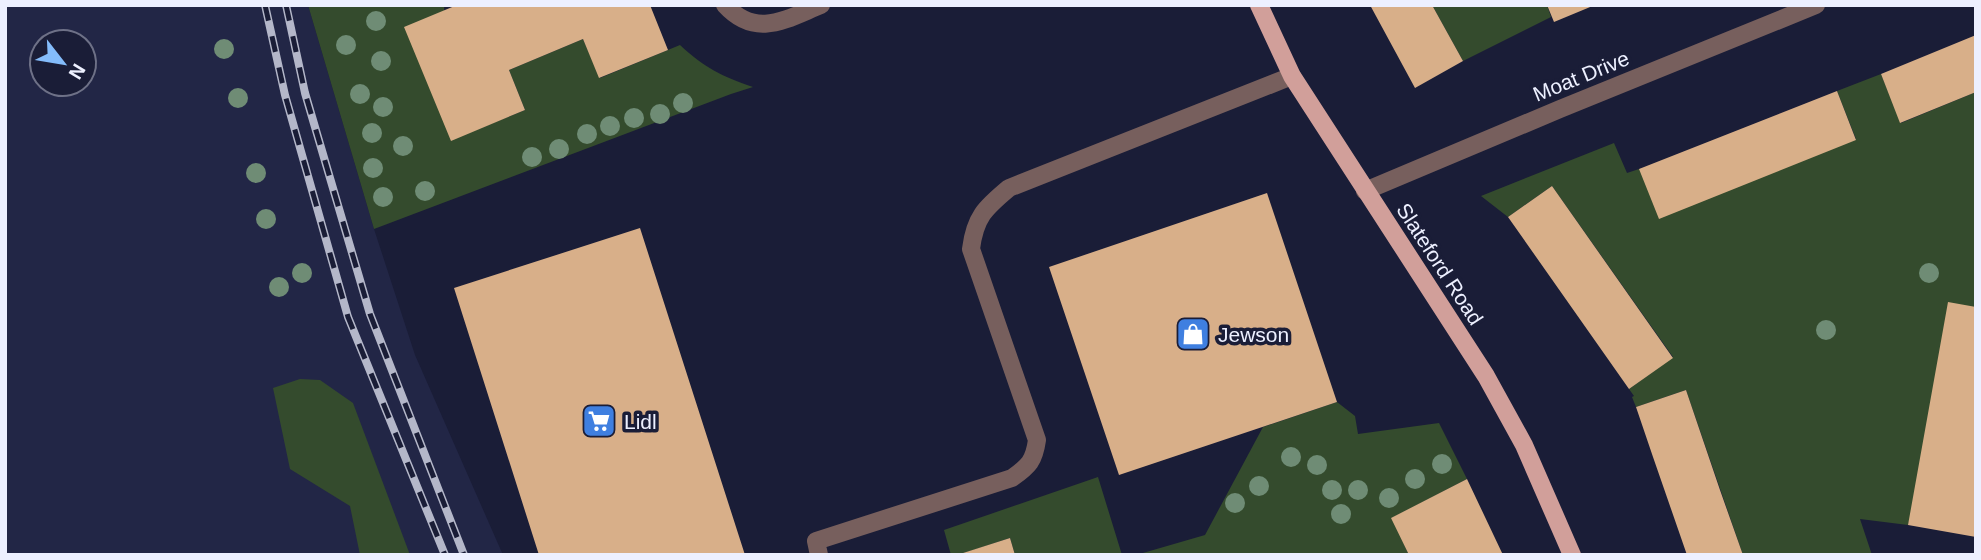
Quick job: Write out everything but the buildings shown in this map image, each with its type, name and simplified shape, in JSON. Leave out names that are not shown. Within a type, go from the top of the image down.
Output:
[{"type":"main road","name":"Slateford Road","points":[[1259,5],[1292,76],[1486,376],[1524,445],[1572,555]]},
{"type":"street","points":[[725,5],[741,19],[757,25],[775,24],[821,5]]},
{"type":"street","name":"Moat Drive","points":[[1365,191],[1816,5]]},
{"type":"street","points":[[820,555],[816,541],[1012,478],[1027,467],[1035,455],[1037,440],[971,248],[974,229],[987,206],[1009,188],[1292,76]]},
{"type":"shaded area","points":[[5,5],[308,5],[374,229],[415,355],[503,555],[5,555]]},
{"type":"green space","points":[[308,5],[444,5],[451,140],[525,110],[509,70],[583,39],[600,78],[680,45],[714,70],[753,87],[374,229]]},
{"type":"green space","points":[[1432,5],[1547,5],[1551,17],[1463,61]]},
{"type":"green space","points":[[1881,74],[1901,123],[1976,92],[1976,307],[1908,525],[1860,519],[1872,555],[1743,555],[1686,390],[1636,407],[1632,397],[1634,396],[1629,389],[1673,357],[1552,186],[1508,217],[1481,196],[1614,143],[1627,173],[1639,169],[1856,139],[1837,91]]},
{"type":"green space","points":[[300,379],[320,380],[353,403],[410,555],[360,555],[350,506],[290,469],[273,388]]},
{"type":"green space","points":[[1337,402],[1355,416],[1358,434],[1439,423],[1467,479],[1392,518],[1409,555],[1136,555],[1205,535],[1263,427]]},
{"type":"green space","points":[[1098,477],[1122,555],[1015,555],[1010,538],[951,555],[944,530]]},
{"type":"railway","points":[[265,5],[285,95],[348,317],[445,555]]},
{"type":"railway","points":[[286,5],[305,93],[370,314],[464,555]]},
{"type":"place","name":"Jewson","points":[[1193,334]]},
{"type":"place","name":"Lidl","points":[[599,421]]}]
